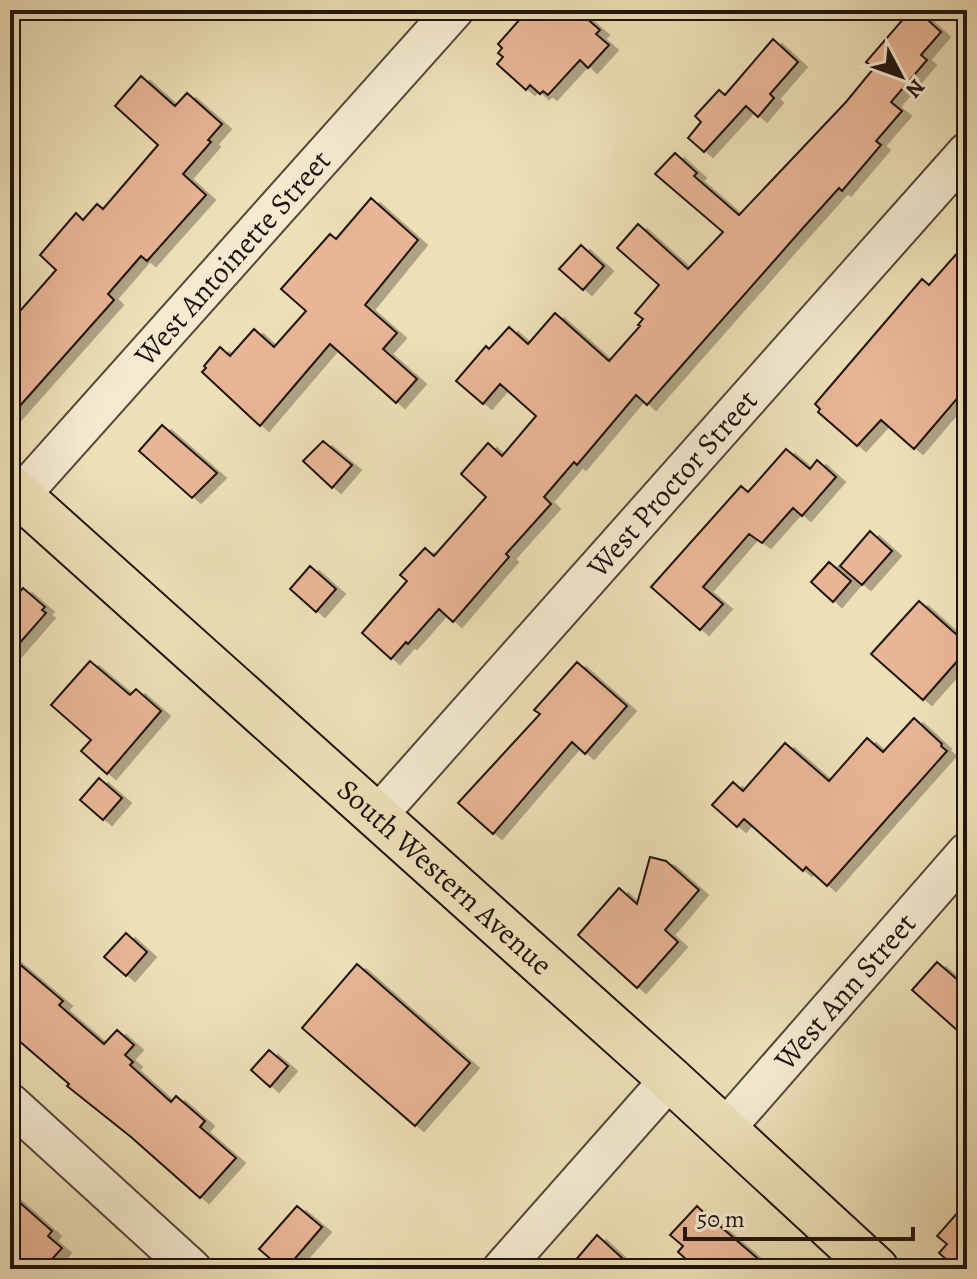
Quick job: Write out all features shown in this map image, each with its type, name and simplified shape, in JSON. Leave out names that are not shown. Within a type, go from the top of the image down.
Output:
[{"type":"main road","name":"South Western Avenue","points":[[13,496],[670,1079],[876,1269]]},
{"type":"street","name":"West Antoinette Street","points":[[13,496],[454,10]]},
{"type":"street","name":"West Proctor Street","points":[[376,817],[967,152]]},
{"type":"street","name":"West Ann Street","points":[[724,1130],[967,852]]},
{"type":"street","points":[[502,1269],[670,1079]]},
{"type":"street","points":[[10,1103],[192,1269]]},
{"type":"building","points":[[528,10],[577,10],[600,30],[596,34],[609,45],[588,68],[580,60],[548,95],[543,91],[540,94],[530,85],[526,90],[497,64],[503,57],[498,53],[502,48],[498,44]]},
{"type":"building","points":[[911,10],[917,10],[941,32],[921,55],[927,60],[891,102],[902,111],[876,141],[881,145],[842,191],[839,188],[803,228],[647,405],[636,395],[577,465],[574,462],[544,497],[551,504],[506,554],[509,557],[453,622],[439,609],[391,659],[362,633],[407,581],[400,575],[425,548],[434,556],[486,497],[461,474],[488,443],[502,456],[536,416],[500,384],[483,404],[456,381],[486,346],[489,349],[509,327],[528,344],[555,313],[609,361],[640,326],[643,319],[635,313],[659,285],[617,248],[638,224],[688,269],[723,232],[655,174],[675,153],[697,173],[694,176],[739,215],[846,102],[874,68],[866,62]]},
{"type":"building","points":[[773,39],[798,62],[770,94],[774,98],[758,117],[746,106],[704,152],[688,138],[701,122],[695,116],[719,90],[725,95]]},
{"type":"building","points":[[141,76],[175,106],[187,93],[222,124],[183,174],[206,195],[147,261],[141,256],[108,294],[114,300],[10,417],[10,302],[20,311],[56,270],[40,255],[76,213],[83,220],[97,204],[103,209],[158,145],[115,106]]},
{"type":"building","points":[[371,198],[418,240],[365,305],[397,333],[383,349],[417,379],[396,403],[330,344],[260,426],[202,372],[206,368],[204,366],[220,347],[230,356],[254,329],[274,347],[306,311],[281,289],[330,234],[336,239]]},
{"type":"building","points":[[967,242],[967,387],[914,449],[881,420],[857,446],[818,412],[820,409],[815,404],[922,279],[929,285]]},
{"type":"building","points":[[581,245],[604,266],[583,290],[559,269]]},
{"type":"building","points":[[162,425],[217,473],[192,498],[139,451]]},
{"type":"building","points":[[323,441],[352,465],[332,488],[303,461]]},
{"type":"building","points":[[786,449],[810,469],[817,460],[836,477],[802,516],[793,508],[762,543],[749,534],[703,587],[723,604],[700,630],[651,587],[741,486],[748,492]]},
{"type":"building","points":[[870,531],[892,551],[862,585],[840,566]]},
{"type":"building","points":[[829,562],[851,581],[833,602],[811,582]]},
{"type":"building","points":[[310,566],[336,589],[316,612],[290,589]]},
{"type":"building","points":[[23,588],[45,607],[42,610],[46,613],[10,654],[10,603]]},
{"type":"building","points":[[919,601],[967,644],[967,650],[923,700],[871,654]]},
{"type":"building","points":[[90,661],[130,695],[136,689],[161,711],[107,774],[81,751],[91,740],[51,705]]},
{"type":"building","points":[[577,662],[627,706],[585,754],[572,742],[493,834],[458,803],[540,714],[534,710]]},
{"type":"building","points":[[914,718],[947,751],[827,886],[806,867],[803,871],[744,819],[737,827],[712,805],[733,782],[743,791],[785,743],[829,781],[867,738],[883,752]]},
{"type":"building","points":[[99,778],[122,798],[103,820],[80,800]]},
{"type":"building","points":[[650,857],[666,861],[699,890],[665,930],[678,942],[637,988],[578,935],[619,888],[637,904]]},
{"type":"building","points":[[126,933],[147,952],[126,976],[104,957]]},
{"type":"building","points":[[10,956],[63,1001],[59,1005],[104,1044],[117,1030],[134,1045],[125,1055],[133,1062],[130,1065],[171,1102],[176,1096],[205,1121],[200,1127],[236,1158],[200,1198],[67,1086],[69,1084],[10,1033]]},
{"type":"building","points":[[937,962],[967,988],[967,1039],[912,990]]},
{"type":"building","points":[[357,964],[470,1063],[415,1126],[302,1028]]},
{"type":"building","points":[[269,1050],[288,1066],[270,1087],[251,1070]]},
{"type":"building","points":[[10,1194],[52,1231],[48,1236],[62,1248],[43,1269],[10,1269]]},
{"type":"building","points":[[967,1202],[967,1269],[957,1269],[939,1253],[947,1244],[937,1236]]},
{"type":"building","points":[[297,1206],[322,1227],[286,1269],[282,1269],[259,1249]]},
{"type":"building","points":[[697,1206],[770,1269],[697,1269],[678,1252],[683,1246],[670,1235]]},
{"type":"building","points":[[597,1235],[634,1269],[568,1269]]}]
